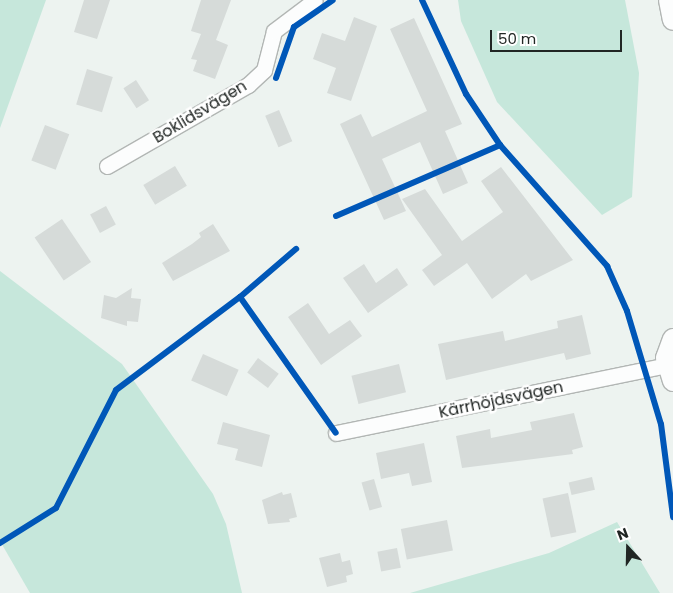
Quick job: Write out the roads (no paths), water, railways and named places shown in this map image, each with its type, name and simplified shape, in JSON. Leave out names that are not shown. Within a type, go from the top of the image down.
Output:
[{"type":"street","name":"Boklidsvägen","points":[[107,166],[248,85],[264,70],[274,31],[315,0]]},
{"type":"street","points":[[669,0],[673,20]]},
{"type":"street","points":[[670,373],[673,339]]},
{"type":"street","name":"Kärrhöjdsvägen","points":[[336,434],[670,373]]}]
